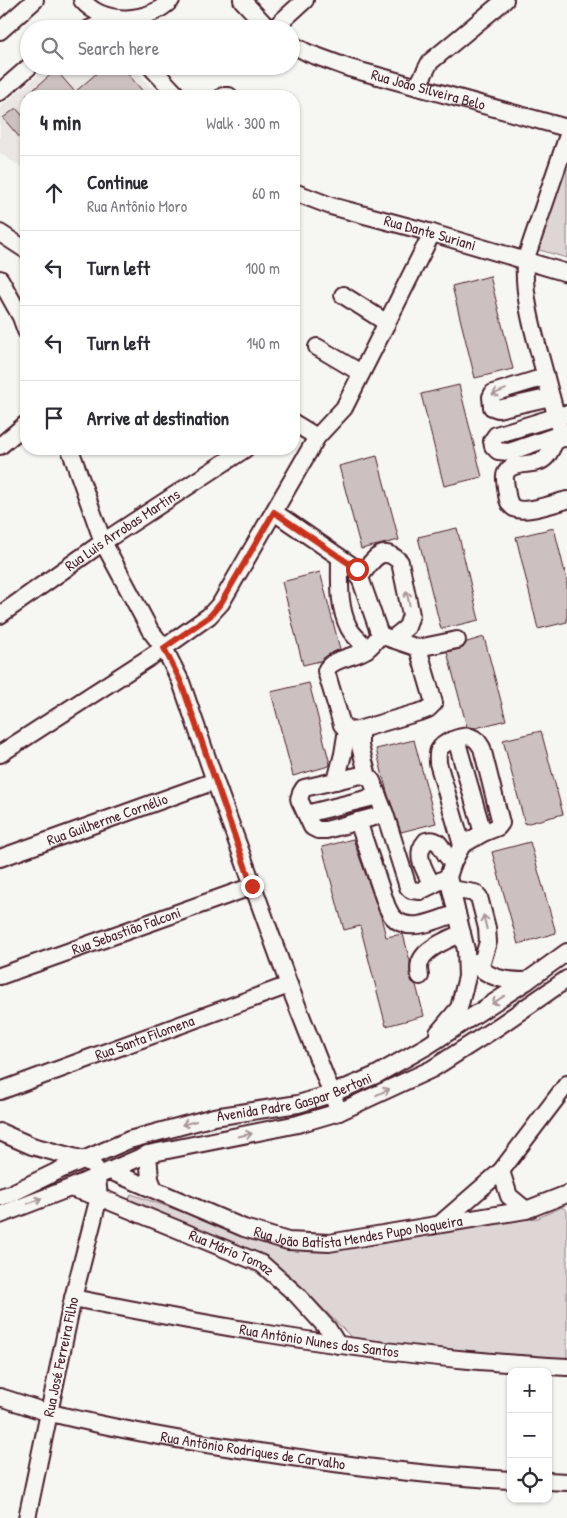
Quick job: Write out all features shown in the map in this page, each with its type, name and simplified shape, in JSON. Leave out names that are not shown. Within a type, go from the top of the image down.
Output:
[{"type":"street","points":[[0,31],[35,0]]},
{"type":"street","points":[[82,0],[99,13],[115,20]]},
{"type":"street","points":[[128,20],[152,14],[172,0]]},
{"type":"street","points":[[242,0],[260,20]]},
{"type":"street","points":[[283,20],[305,0]]},
{"type":"street","points":[[417,87],[430,62],[505,0]]},
{"type":"street","name":"Rua João Silveira Belo","points":[[300,49],[349,68],[567,128]]},
{"type":"street","points":[[0,92],[20,75]]},
{"type":"street","points":[[158,75],[172,90]]},
{"type":"street","points":[[563,437],[562,415],[551,397],[545,377],[527,301],[524,278],[525,260],[567,138]]},
{"type":"street","name":"Rua Dante Suriani","points":[[300,194],[331,206],[432,233],[567,274]]},
{"type":"street","points":[[0,233],[20,246]]},
{"type":"street","points":[[0,754],[164,648],[210,616],[221,603],[317,437],[344,408],[432,233]]},
{"type":"street","points":[[0,279],[20,315]]},
{"type":"street","points":[[343,295],[386,323]]},
{"type":"street","points":[[317,347],[361,373]]},
{"type":"street","points":[[545,377],[493,393],[491,397],[492,407],[498,409],[551,397]]},
{"type":"street","points":[[562,415],[496,436],[492,441],[493,446],[498,450],[509,452],[563,437]]},
{"type":"street","points":[[300,426],[317,437]]},
{"type":"street","points":[[0,446],[20,429]]},
{"type":"street","points":[[563,437],[557,440],[546,457],[539,462],[513,467],[508,470],[504,477],[509,502],[513,508],[522,510],[566,504]]},
{"type":"street","points":[[72,455],[103,542],[150,630],[164,648],[181,682],[252,886],[339,1112]]},
{"type":"street","name":"Rua Luis Arrobas Martins","points":[[0,615],[103,542],[236,455]]},
{"type":"street","points":[[274,512],[357,569],[386,637],[418,648],[457,640]]},
{"type":"street","points":[[360,578],[378,555],[386,553],[394,556],[400,562],[411,614],[407,627],[358,654],[332,663],[327,667],[326,671],[342,725],[353,729],[423,711],[434,703],[418,648]]},
{"type":"street","points":[[340,558],[340,588],[346,619],[350,629],[367,649]]},
{"type":"street","points":[[353,729],[360,746],[368,777],[372,781],[385,814],[408,887],[416,892],[451,876],[462,845],[438,762],[437,755],[439,749],[444,744],[465,736],[473,737],[478,741],[482,748],[501,823],[462,845]]},
{"type":"street","points":[[336,781],[343,754],[353,729]]},
{"type":"street","points":[[456,739],[490,830]]},
{"type":"street","points":[[368,777],[361,776],[304,788],[300,793],[299,799],[312,827],[318,830],[326,830],[385,814]]},
{"type":"street","name":"Rua Guilherme Cornélio","points":[[0,858],[215,781]]},
{"type":"street","points":[[306,814],[378,796]]},
{"type":"street","points":[[358,822],[392,917],[400,923],[422,926],[457,913]]},
{"type":"street","points":[[427,1046],[459,1008],[467,977],[466,950],[457,913],[449,860],[438,841],[432,839],[426,841],[420,851],[419,858],[432,885]]},
{"type":"street","points":[[451,876],[479,897],[487,928],[488,942],[480,969]]},
{"type":"street","name":"Rua Sebastião Falconi","points":[[0,976],[252,886]]},
{"type":"street","points":[[420,976],[420,961],[425,954],[442,942],[462,934]]},
{"type":"street","points":[[466,950],[480,969],[494,977],[510,981],[527,981]]},
{"type":"street","name":"Avenida Padre Gaspar Bertoni","points":[[0,1197],[129,1140],[204,1119],[298,1104],[331,1094],[376,1075],[427,1046],[527,981],[567,952]]},
{"type":"street","name":"Avenida Padre Gaspar Bertoni","points":[[0,1215],[70,1188],[148,1154],[298,1124],[339,1112],[432,1069],[567,980]]},
{"type":"street","name":"Rua Santa Filomena","points":[[0,1091],[289,985]]},
{"type":"street","points":[[440,1224],[501,1171],[567,1084]]},
{"type":"street","points":[[0,1132],[32,1146],[84,1160],[92,1164],[104,1173],[99,1197]]},
{"type":"street","points":[[32,1146],[45,1160],[60,1170],[66,1184],[70,1188]]},
{"type":"street","points":[[148,1154],[150,1179],[154,1189]]},
{"type":"street","points":[[501,1171],[509,1196],[526,1210]]},
{"type":"street","name":"Rua João Batista Mendes Pupo Nogueira","points":[[104,1173],[154,1189],[244,1228],[288,1241],[329,1243],[390,1234],[526,1210],[566,1198]]},
{"type":"street","name":"Rua Mário Tomaz","points":[[70,1188],[99,1197],[262,1264],[297,1295],[328,1329],[338,1345]]},
{"type":"street","name":"Rua José Ferreira Filho","points":[[27,1518],[73,1298],[99,1197]]},
{"type":"street","name":"Rua Antônio Nunes dos Santos","points":[[73,1298],[195,1322],[338,1345],[469,1360],[567,1367]]},
{"type":"street","name":"Rua Antônio Rodrigues de Carvalho","points":[[0,1397],[49,1413],[143,1433],[375,1468],[507,1480]]},
{"type":"street","points":[[552,1481],[567,1482]]},
{"type":"shaded area","points":[[38,75],[140,75],[154,90],[21,90]]},
{"type":"shaded area","points":[[20,90],[20,166],[0,153],[0,108]]},
{"type":"shaded area","points":[[567,164],[567,258],[536,249]]},
{"type":"shaded area","points":[[131,1194],[287,1248],[305,1251],[339,1249],[506,1221],[538,1218],[562,1207],[567,1211],[567,1360],[354,1340],[289,1274],[258,1258],[127,1205]]},
{"type":"building","points":[[50,75],[60,75],[73,90],[33,90]]},
{"type":"building","points":[[95,75],[129,75],[142,90],[77,90]]},
{"type":"building","points":[[16,108],[20,113],[20,138],[3,118]]},
{"type":"building","points":[[490,276],[513,369],[475,378],[452,286]]},
{"type":"building","points":[[459,385],[482,477],[444,486],[421,394]]},
{"type":"building","points":[[377,456],[399,540],[361,549],[339,466]]},
{"type":"building","points":[[457,528],[479,620],[441,629],[418,537]]},
{"type":"building","points":[[554,528],[567,581],[567,622],[538,629],[516,537]]},
{"type":"building","points":[[320,572],[340,649],[320,661],[303,665],[282,582]]},
{"type":"building","points":[[484,637],[506,720],[476,728],[467,727],[447,652],[463,648],[467,642]]},
{"type":"building","points":[[309,683],[330,764],[329,766],[293,776],[271,692]]},
{"type":"building","points":[[541,731],[563,814],[525,824],[503,740]]},
{"type":"building","points":[[414,740],[436,823],[401,832],[387,792],[376,749]]},
{"type":"building","points":[[353,839],[381,917],[386,937],[403,934],[410,961],[410,978],[416,985],[424,1016],[386,1026],[360,926],[344,930],[322,847]]},
{"type":"building","points":[[530,842],[556,933],[518,944],[492,852]]},
{"type":"route","points":[[252,886],[181,682],[164,648],[210,616],[221,603],[274,512],[357,569]]}]
